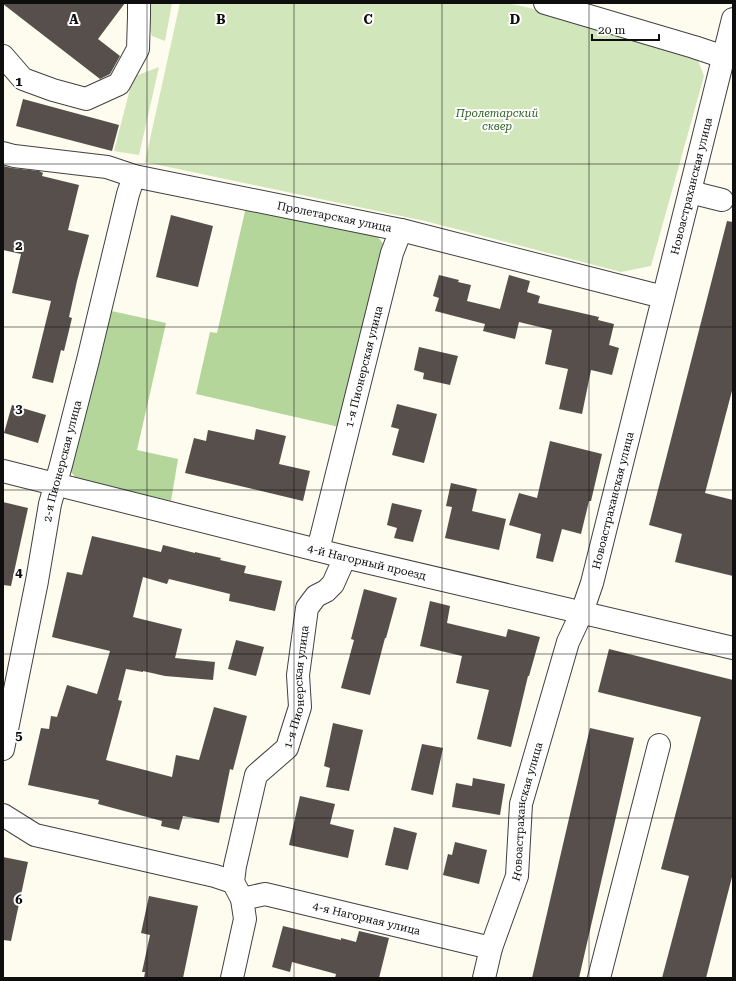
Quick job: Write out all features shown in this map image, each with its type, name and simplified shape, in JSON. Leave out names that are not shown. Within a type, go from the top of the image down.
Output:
[{"type":"street","points":[[3,56],[22,78],[53,90],[86,99],[119,84],[138,49],[140,16],[139,3]]},
{"type":"street","points":[[545,3],[724,57]]},
{"type":"street","name":"Новоастраханская улица","points":[[484,978],[491,948],[517,876],[521,804],[568,642],[582,612],[592,583],[733,19]]},
{"type":"street","name":"Пролетарская улица","points":[[3,153],[14,156],[107,167],[134,176],[401,230],[663,297]]},
{"type":"street","name":"2-я Пионерская улица","points":[[3,749],[37,581],[50,504],[88,360],[128,194],[134,176]]},
{"type":"street","points":[[690,192],[722,200]]},
{"type":"street","name":"1-я Пионерская улица","points":[[318,550],[392,253],[401,230]]},
{"type":"street","name":"4-й Нагорный проезд","points":[[3,470],[344,557],[733,648]]},
{"type":"street","name":"1-я Пионерская улица","points":[[232,978],[246,919],[238,890],[235,866],[256,775],[287,748],[300,707],[298,675],[307,608],[316,596],[326,591],[333,584],[344,557]]},
{"type":"street","points":[[599,978],[659,745]]},
{"type":"street","name":"4-я Нагорная улица","points":[[3,815],[35,835],[207,874],[238,890],[265,894],[491,948]]},
{"type":"green space","points":[[145,3],[172,3],[165,41],[152,36],[144,10]]},
{"type":"green space","name":"Пролетарский сквер","points":[[180,3],[507,3],[526,7],[697,58],[704,76],[651,266],[621,272],[425,221],[145,162]]},
{"type":"green space","points":[[159,67],[139,155],[114,151],[133,77]]},
{"type":"green space","points":[[246,207],[378,237],[384,245],[339,427],[196,394],[210,332],[217,333]]},
{"type":"green space","points":[[107,310],[166,323],[137,450],[178,459],[171,501],[76,478],[67,467]]},
{"type":"building","points":[[3,3],[125,3],[98,39],[120,56],[110,74],[100,79]]},
{"type":"building","points":[[23,99],[119,125],[112,151],[16,126]]},
{"type":"building","points":[[3,166],[39,171],[43,173],[42,176],[79,185],[68,230],[89,235],[69,317],[72,318],[64,351],[61,350],[53,383],[32,378],[51,301],[12,293],[21,254],[3,250]]},
{"type":"building","points":[[171,215],[213,226],[198,287],[156,277]]},
{"type":"building","points":[[727,221],[733,222],[733,387],[705,493],[733,500],[733,576],[675,562],[682,534],[649,525]]},
{"type":"building","points":[[439,275],[471,285],[467,301],[500,309],[509,275],[530,281],[527,292],[540,296],[538,303],[599,317],[598,320],[614,324],[609,345],[619,348],[612,375],[591,370],[582,414],[559,409],[568,369],[545,364],[552,330],[519,322],[515,339],[483,331],[485,324],[435,311],[439,298],[433,296]]},
{"type":"building","points":[[419,347],[458,356],[450,385],[423,379],[424,373],[414,370]]},
{"type":"building","points":[[397,404],[437,414],[424,463],[392,455],[399,429],[391,427]]},
{"type":"building","points":[[12,405],[46,415],[38,443],[4,433]]},
{"type":"building","points":[[256,429],[286,436],[279,464],[310,471],[303,501],[185,473],[194,438],[206,441],[208,430],[254,440]]},
{"type":"building","points":[[550,441],[602,454],[591,501],[589,501],[581,534],[562,529],[553,562],[536,558],[541,534],[509,525],[519,493],[537,498]]},
{"type":"building","points":[[451,483],[477,489],[472,511],[506,519],[499,550],[445,538],[452,507],[446,506]]},
{"type":"building","points":[[3,502],[28,508],[11,586],[3,585]]},
{"type":"building","points":[[392,503],[422,510],[413,542],[394,538],[397,528],[387,525]]},
{"type":"building","points":[[92,536],[161,552],[163,545],[221,558],[220,560],[246,566],[244,573],[282,581],[275,611],[229,601],[230,594],[169,579],[167,584],[143,577],[133,617],[182,629],[175,658],[215,662],[213,680],[165,676],[126,669],[118,700],[122,701],[106,760],[172,777],[176,755],[199,760],[214,707],[247,716],[233,770],[230,769],[219,823],[183,816],[179,830],[161,826],[162,821],[98,804],[99,800],[28,785],[41,728],[49,729],[51,716],[57,717],[67,685],[97,694],[110,651],[52,637],[67,572],[82,575]]},
{"type":"building","points":[[364,589],[397,598],[370,695],[341,688],[354,640],[351,639]]},
{"type":"building","points":[[430,601],[450,606],[447,623],[506,637],[508,629],[540,637],[528,676],[511,747],[477,739],[489,690],[456,683],[462,656],[420,646]]},
{"type":"building","points":[[236,640],[264,647],[256,676],[228,669]]},
{"type":"building","points":[[609,649],[733,680],[733,873],[706,978],[662,978],[689,876],[661,869],[701,717],[598,692]]},
{"type":"building","points":[[333,723],[363,730],[349,791],[326,787],[330,768],[324,766]]},
{"type":"building","points":[[590,728],[634,738],[579,978],[532,978]]},
{"type":"building","points":[[422,744],[443,748],[433,795],[411,790]]},
{"type":"building","points":[[473,778],[505,784],[500,815],[452,807],[456,783],[472,786]]},
{"type":"building","points":[[300,796],[335,804],[330,824],[354,830],[348,858],[289,845]]},
{"type":"building","points":[[394,827],[417,833],[408,870],[385,865]]},
{"type":"building","points":[[455,842],[487,850],[479,884],[443,875],[448,854],[452,855]]},
{"type":"building","points":[[3,857],[28,862],[11,941],[3,940]]},
{"type":"building","points":[[149,896],[198,906],[183,978],[144,978],[145,972],[142,972],[150,935],[141,933]]},
{"type":"building","points":[[283,926],[341,940],[341,938],[356,942],[359,931],[389,938],[379,978],[335,978],[336,974],[292,962],[290,972],[272,967]]}]
